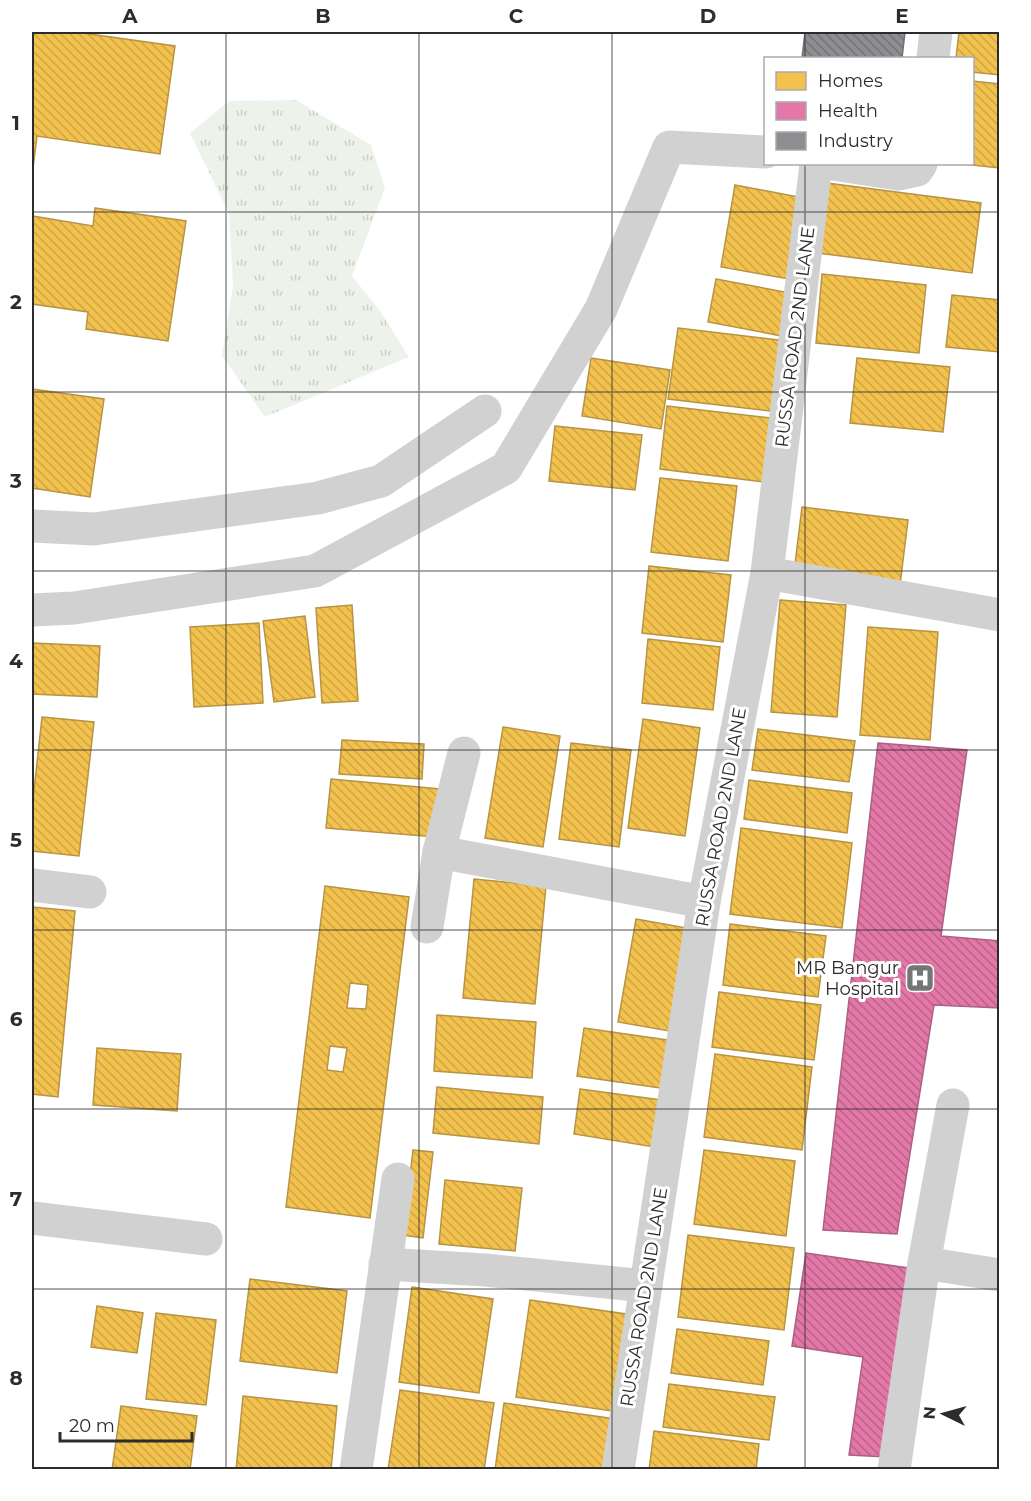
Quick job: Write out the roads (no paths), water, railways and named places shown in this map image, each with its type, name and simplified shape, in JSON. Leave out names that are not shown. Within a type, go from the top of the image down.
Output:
[{"type":"street","points":[[933,57],[936,32]]},
{"type":"street","points":[[32,610],[74,608],[315,571],[506,468],[601,309],[669,147],[764,152]]},
{"type":"street","name":"RUSSA ROAD 2ND LANE","points":[[618,1470],[704,902],[767,573],[816,165]]},
{"type":"street","points":[[840,165],[898,174],[917,170],[920,165]]},
{"type":"street","points":[[32,526],[94,529],[318,498],[381,481],[485,411]]},
{"type":"street","points":[[767,573],[999,615]]},
{"type":"street","points":[[427,927],[440,852],[464,753]]},
{"type":"street","points":[[440,852],[704,902]]},
{"type":"street","points":[[32,885],[90,892]]},
{"type":"street","points":[[894,1470],[924,1263],[953,1105]]},
{"type":"street","points":[[356,1470],[398,1179]]},
{"type":"street","points":[[32,1218],[206,1239]]},
{"type":"street","points":[[924,1263],[999,1275]]},
{"type":"street","points":[[385,1264],[485,1270],[646,1286]]},
{"type":"place","name":"MR Bangur Hospital","points":[[920,978]]}]
